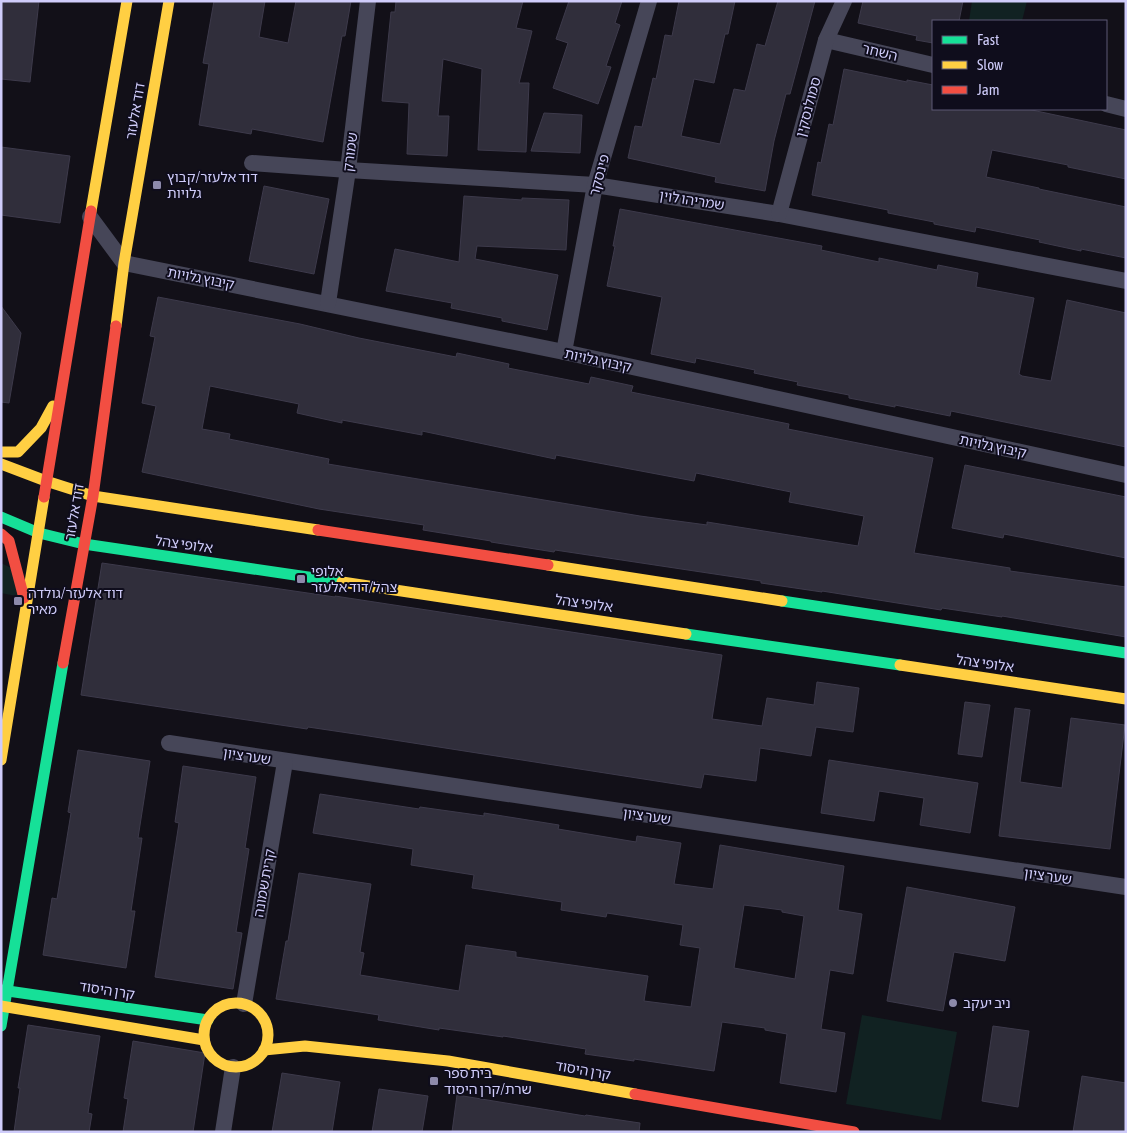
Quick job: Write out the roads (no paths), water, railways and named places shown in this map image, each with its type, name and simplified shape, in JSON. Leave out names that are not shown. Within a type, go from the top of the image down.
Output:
[{"type":"street","name":"דוד אלעזר","points":[[1,760],[127,1]]},
{"type":"street","name":"דוד אלעזר","points":[[1,1026],[5,990],[93,496],[124,263],[169,1]]},
{"type":"street","name":"שמורק","points":[[328,303],[348,170],[368,1]]},
{"type":"street","name":"פינסקר","points":[[564,352],[595,185],[649,1]]},
{"type":"street","name":"סמולנסקין","points":[[779,214],[826,40],[844,1]]},
{"type":"street","name":"השחר","points":[[826,40],[932,65]]},
{"type":"street","points":[[1107,104],[1126,109]]},
{"type":"street","name":"שמריהו לוין","points":[[252,163],[595,185],[779,214],[1126,281]]},
{"type":"street","points":[[90,217],[124,263]]},
{"type":"street","name":"קיבוץ גלויות","points":[[124,263],[564,352],[1126,475]]},
{"type":"street","points":[[1,452],[18,452],[41,428],[62,390]]},
{"type":"street","points":[[1,464],[93,496],[1126,653]]},
{"type":"street","name":"אלופי צהל","points":[[1,517],[39,533],[84,544],[1126,699]]},
{"type":"street","points":[[1,534],[9,541],[26,605]]},
{"type":"street","name":"שער ציון","points":[[169,743],[285,762],[1126,887]]},
{"type":"street","name":"קרית שמונה","points":[[244,1004],[285,762]]},
{"type":"street","name":"קרן היסוד","points":[[5,990],[208,1020]]},
{"type":"street","points":[[244,1004],[260,1014],[265,1022],[267,1041],[264,1050],[251,1063],[233,1067],[214,1059],[204,1040],[204,1030],[214,1012],[223,1006],[244,1004]]},
{"type":"street","points":[[3,1007],[204,1040]]},
{"type":"street","name":"קרן היסוד","points":[[267,1031],[305,1046]]},
{"type":"street","name":"קרן היסוד","points":[[264,1050],[305,1046],[448,1061],[854,1132]]},
{"type":"street","points":[[223,1132],[233,1067]]},
{"type":"place","name":"דוד אלעזר/קבוץ גלויות","points":[[157,185]]},
{"type":"place","name":"אלופי צהל/דוד אלעזר","points":[[301,579]]},
{"type":"place","name":"דוד אלעזר/גולדה מאיר","points":[[18,601]]},
{"type":"place","name":"ניב יעקב","points":[[953,1003]]},
{"type":"place","name":"בית ספר שרת/קרן היסוד","points":[[434,1081]]}]
